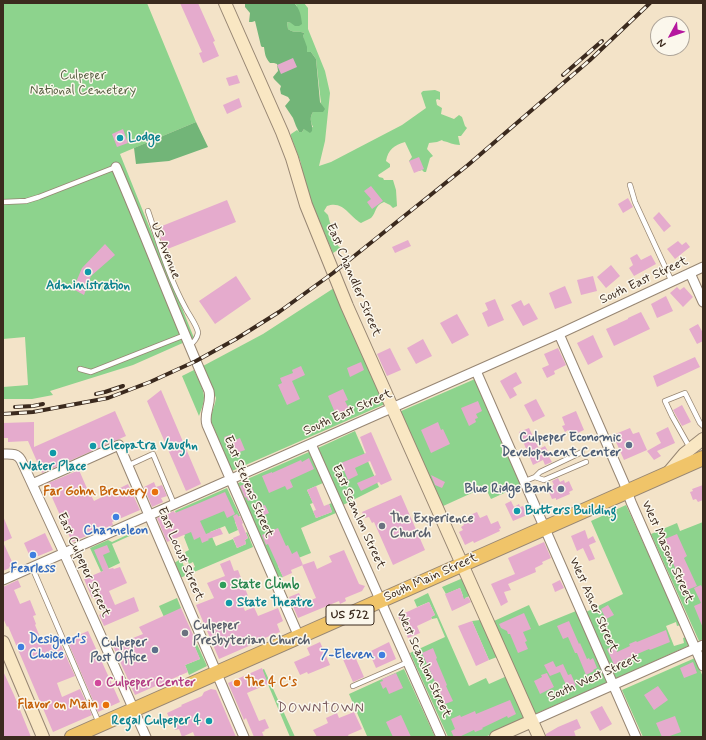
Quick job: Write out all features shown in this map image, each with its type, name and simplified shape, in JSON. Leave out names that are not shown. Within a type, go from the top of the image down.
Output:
[{"type":"main road","name":"South Main Street","points":[[72,737],[703,458]]},
{"type":"street","name":"East Chandler Street","points":[[226,3],[282,132],[292,158],[306,204],[347,306],[540,737]]},
{"type":"street","name":"US Avenue","points":[[116,167],[189,346]]},
{"type":"street","name":"South East Street","points":[[3,580],[559,334],[703,267]]},
{"type":"street","points":[[690,274],[703,302]]},
{"type":"street","name":"West Mason Street","points":[[559,334],[627,492],[699,647],[703,666]]},
{"type":"street","name":"East Stevens Street","points":[[189,346],[210,393],[206,423],[298,637]]},
{"type":"street","name":"West Asher Street","points":[[476,371],[636,737]]},
{"type":"street","points":[[668,473],[690,449],[703,438]]},
{"type":"street","name":"East Scanlon Street","points":[[312,444],[380,601]]},
{"type":"street","name":"East Locust Street","points":[[32,484],[119,446],[244,737]]},
{"type":"street","name":"East Culpeper Street","points":[[3,454],[14,454],[21,460],[146,737]]},
{"type":"street","name":"West Scanlon Street","points":[[380,601],[441,737]]},
{"type":"street","points":[[3,642],[43,737]]},
{"type":"street","name":"South West Street","points":[[496,737],[699,647]]},
{"type":"lane","points":[[3,202],[39,197],[116,167]]},
{"type":"lane","points":[[630,185],[635,202],[672,282]]},
{"type":"lane","points":[[148,211],[176,291],[198,333],[197,337],[189,346]]},
{"type":"lane","points":[[80,369],[91,372],[184,335]]},
{"type":"lane","points":[[690,449],[665,401],[685,393],[703,426]]},
{"type":"lane","points":[[525,481],[535,477],[540,472],[582,452]]},
{"type":"lane","points":[[127,466],[153,454],[174,504]]},
{"type":"lane","points":[[535,477],[544,480],[586,462]]},
{"type":"lane","points":[[32,567],[99,725]]},
{"type":"lane","points":[[353,686],[408,662]]},
{"type":"green space","name":"Culpeper National Cemetery","points":[[3,3],[147,3],[196,122],[120,154],[194,338],[133,365],[50,391],[53,395],[32,399],[3,399],[3,387],[28,385],[25,337],[3,339]]},
{"type":"green space","points":[[245,3],[294,3],[299,10],[302,24],[295,26],[287,22],[288,29],[304,33],[303,36],[307,47],[307,52],[311,52],[316,59],[320,102],[325,109],[323,112],[313,112],[311,119],[312,131],[310,133],[304,129],[302,132],[299,132],[293,118],[285,106],[290,100],[288,97],[281,94],[281,86],[273,77],[278,71],[277,64],[270,63],[267,59],[264,47],[261,46],[255,21],[249,22],[250,13],[245,7]]},
{"type":"green space","points":[[294,3],[304,3],[308,8],[308,29],[325,71],[330,93],[325,141],[319,166],[331,162],[402,125],[426,108],[421,93],[423,91],[435,90],[440,92],[440,100],[436,100],[437,105],[442,108],[441,114],[454,119],[459,115],[462,117],[467,128],[461,136],[458,136],[460,145],[442,140],[429,143],[427,149],[433,156],[430,158],[426,172],[422,170],[419,171],[409,161],[412,157],[405,142],[392,148],[386,161],[390,164],[390,167],[378,175],[384,180],[393,180],[396,190],[397,206],[393,208],[384,202],[377,207],[371,218],[361,223],[342,207],[337,205],[327,206],[324,211],[328,215],[330,223],[333,226],[336,237],[335,239],[338,246],[341,248],[333,253],[311,202],[302,173],[301,163],[291,137],[291,134],[297,130],[302,132],[304,129],[313,127],[311,123],[311,116],[313,112],[323,112],[316,59],[311,52],[306,53],[303,36],[304,33],[288,29],[287,22],[291,23],[297,6]]},
{"type":"green space","points":[[196,122],[208,147],[169,161],[136,164],[134,148]]},
{"type":"green space","points":[[334,288],[385,404],[232,471],[210,419],[216,398],[203,366],[263,334]]},
{"type":"green space","points":[[194,370],[204,395],[204,402],[199,416],[182,376]]},
{"type":"green space","points":[[475,379],[522,485],[491,499],[485,487],[441,507],[399,412]]},
{"type":"green space","points":[[355,431],[379,487],[343,505],[318,448]]},
{"type":"green space","points":[[309,452],[323,483],[307,490],[313,503],[310,504],[316,518],[332,512],[329,504],[332,503],[336,513],[301,528],[311,553],[278,566],[283,577],[278,579],[236,484]]},
{"type":"green space","points":[[227,488],[240,516],[236,518],[237,521],[235,522],[238,530],[229,534],[225,526],[210,532],[216,546],[233,539],[237,548],[246,544],[245,540],[248,538],[247,532],[253,547],[180,578],[174,563],[181,559],[186,571],[195,567],[193,562],[189,564],[185,552],[189,550],[175,511]]},
{"type":"green space","points":[[626,505],[681,625],[677,626],[676,622],[666,626],[674,646],[684,643],[683,638],[686,637],[690,645],[615,679],[586,612],[623,594],[591,521]]},
{"type":"green space","points":[[703,522],[703,639],[699,641],[651,534],[677,523],[680,531]]},
{"type":"green space","points":[[146,526],[147,528],[112,544],[120,563],[101,572],[90,548],[108,540],[112,542]]},
{"type":"green space","points":[[463,578],[472,595],[465,598],[467,602],[460,605],[463,596],[460,588],[446,594],[442,587]]},
{"type":"green space","points":[[428,593],[469,686],[486,678],[489,684],[507,676],[525,718],[523,720],[485,737],[448,737],[410,653],[445,637],[437,618],[432,619],[431,617],[435,615],[429,602],[417,607],[414,600]]},
{"type":"green space","points":[[177,598],[181,608],[177,646],[159,606]]},
{"type":"green space","points":[[529,605],[539,626],[576,611],[608,682],[535,714],[494,621]]},
{"type":"green space","points":[[480,620],[497,657],[489,660],[472,621]]},
{"type":"green space","points":[[197,644],[207,666],[189,675],[185,665],[200,659],[194,645]]},
{"type":"green space","points":[[695,658],[703,677],[703,737],[643,737],[622,690]]},
{"type":"green space","points":[[264,669],[295,737],[290,737],[262,670]]},
{"type":"green space","points":[[404,669],[435,737],[364,737],[367,736],[349,694]]},
{"type":"building","points":[[180,3],[198,3],[215,41],[213,42],[219,56],[203,63],[199,53],[202,52]]},
{"type":"building","points":[[293,58],[297,67],[281,74],[277,65]]},
{"type":"building","points":[[237,75],[240,83],[229,86],[226,78]]},
{"type":"building","points":[[239,98],[242,107],[227,114],[223,105]]},
{"type":"building","name":"Lodge","points":[[123,129],[128,143],[117,147],[112,134]]},
{"type":"building","points":[[419,157],[424,169],[414,173],[409,161]]},
{"type":"building","points":[[371,186],[383,201],[372,209],[367,202],[371,199],[364,191]]},
{"type":"building","points":[[628,198],[633,207],[623,213],[618,204]]},
{"type":"building","points":[[227,200],[236,222],[165,250],[157,228]]},
{"type":"building","points":[[659,212],[671,226],[664,232],[653,218]]},
{"type":"building","points":[[408,240],[411,246],[395,253],[392,247]]},
{"type":"building","points":[[678,241],[682,245],[686,242],[690,247],[675,259],[667,249]]},
{"type":"building","name":"Administration","points":[[105,244],[115,255],[91,276],[84,295],[73,289],[82,268]]},
{"type":"building","points":[[637,254],[641,260],[651,255],[656,264],[634,276],[629,268],[633,265],[630,258]]},
{"type":"building","points":[[611,265],[620,276],[606,288],[597,277]]},
{"type":"building","points":[[236,276],[251,299],[215,324],[199,301]]},
{"type":"building","points":[[593,276],[597,291],[581,295],[577,280]]},
{"type":"building","points":[[565,286],[572,303],[555,309],[549,293]]},
{"type":"building","points":[[677,287],[680,290],[684,287],[693,297],[683,307],[670,293]]},
{"type":"building","points":[[666,296],[673,311],[657,318],[651,304]]},
{"type":"building","points":[[495,299],[504,320],[488,327],[482,313],[488,310],[485,303]]},
{"type":"building","points":[[521,300],[524,306],[529,303],[538,319],[523,326],[511,305]]},
{"type":"building","points":[[641,312],[650,329],[614,346],[606,329]]},
{"type":"building","points":[[457,314],[469,335],[452,344],[440,323]]},
{"type":"building","points":[[698,324],[703,333],[703,341],[697,344],[689,329]]},
{"type":"building","points":[[593,335],[603,357],[588,365],[577,343]]},
{"type":"building","points":[[423,339],[432,356],[416,364],[407,348]]},
{"type":"building","points":[[390,348],[401,370],[387,376],[377,354]]},
{"type":"building","points":[[558,348],[566,365],[554,371],[555,374],[547,378],[542,368],[549,365],[544,354]]},
{"type":"building","points":[[695,357],[700,367],[657,387],[653,376]]},
{"type":"building","points":[[361,362],[364,370],[350,377],[347,368]]},
{"type":"building","points":[[301,366],[305,375],[292,381],[300,399],[287,405],[278,385],[282,383],[280,378],[293,373],[292,370]]},
{"type":"building","points":[[516,372],[522,383],[513,388],[517,395],[510,399],[500,381]]},
{"type":"building","points":[[343,389],[348,400],[345,401],[349,409],[336,415],[328,396]]},
{"type":"building","points":[[161,390],[201,484],[186,491],[147,401]]},
{"type":"building","points":[[536,399],[545,416],[533,422],[524,405]]},
{"type":"building","points":[[478,401],[482,411],[476,414],[478,418],[475,419],[476,422],[469,426],[461,408]]},
{"type":"building","points":[[682,405],[691,422],[682,426],[673,410]]},
{"type":"building","points":[[115,411],[126,436],[42,473],[28,441],[8,442],[8,438],[3,438],[3,423],[34,422],[34,447]]},
{"type":"building","points":[[576,411],[584,430],[571,436],[568,430],[565,432],[562,426],[565,425],[562,417]]},
{"type":"building","points":[[438,422],[450,444],[431,453],[421,430]]},
{"type":"building","points":[[668,427],[675,443],[657,451],[661,456],[654,460],[647,451],[661,443],[656,433]]},
{"type":"building","points":[[529,428],[539,449],[545,446],[552,462],[545,465],[543,460],[533,465],[519,432]]},
{"type":"building","name":"Culpeper Economic Development Center","points":[[630,428],[633,434],[639,432],[647,450],[624,460],[613,435]]},
{"type":"building","points":[[371,432],[392,480],[381,485],[379,482],[361,491],[357,483],[376,475],[370,461],[355,468],[358,475],[348,480],[341,463],[366,453],[360,437]]},
{"type":"building","points":[[233,434],[235,440],[240,438],[245,450],[231,455],[224,437]]},
{"type":"building","points":[[309,458],[314,469],[290,480],[293,487],[287,490],[285,486],[269,493],[262,476],[301,460],[302,462]]},
{"type":"building","points":[[79,470],[94,501],[128,484],[140,510],[112,522],[113,525],[72,542],[46,484]]},
{"type":"building","points":[[431,475],[445,482],[442,488],[435,485]]},
{"type":"building","name":"Blue Ridge Bank","points":[[558,478],[560,482],[564,480],[565,483],[569,481],[573,490],[569,492],[570,494],[556,500],[556,498],[552,499],[548,490],[554,485],[552,481]]},
{"type":"building","name":"Far Gohn Brewery","points":[[154,482],[156,487],[162,485],[167,496],[161,498],[163,502],[152,507],[144,487]]},
{"type":"building","points":[[250,482],[256,498],[248,501],[246,497],[245,498],[240,486]]},
{"type":"building","points":[[703,485],[703,500],[698,502],[696,499],[693,500],[690,492],[693,491],[692,489]]},
{"type":"building","points":[[316,486],[324,506],[329,504],[332,512],[316,518],[313,511],[316,510],[307,490]]},
{"type":"building","points":[[225,492],[235,514],[227,518],[224,511],[200,521],[206,534],[220,528],[223,534],[208,539],[209,540],[202,543],[200,537],[194,540],[191,532],[167,542],[157,518],[174,511],[175,513]]},
{"type":"building","points":[[401,495],[425,550],[393,565],[374,522],[372,523],[369,517],[365,518],[362,512]]},
{"type":"building","name":"Butters Building","points":[[511,501],[514,507],[519,504],[520,507],[523,506],[527,515],[513,521],[505,504]]},
{"type":"building","points":[[265,505],[269,513],[260,517],[256,508]]},
{"type":"building","points":[[477,512],[480,518],[487,515],[491,524],[498,521],[501,528],[499,529],[500,531],[474,543],[473,541],[465,545],[459,532],[463,530],[461,527],[464,525],[461,519]]},
{"type":"building","points":[[237,514],[239,517],[240,516],[248,538],[245,540],[246,544],[237,548],[233,538],[240,535],[233,516]]},
{"type":"building","points":[[3,516],[12,538],[3,542]]},
{"type":"building","points":[[278,528],[286,546],[288,545],[292,554],[297,551],[303,565],[291,570],[292,573],[283,577],[268,544],[266,545],[262,535]]},
{"type":"building","points":[[585,530],[588,539],[593,536],[596,542],[589,545],[595,559],[589,561],[583,548],[577,551],[571,536]]},
{"type":"building","points":[[45,533],[53,550],[31,559],[24,543]]},
{"type":"building","points":[[677,534],[687,556],[684,558],[697,586],[687,590],[686,588],[684,589],[673,563],[671,564],[668,556],[670,555],[667,549],[669,548],[665,539]]},
{"type":"building","points":[[3,542],[14,566],[3,571]]},
{"type":"building","points":[[544,542],[551,558],[542,562],[543,564],[535,568],[536,572],[508,584],[511,590],[504,592],[508,602],[501,606],[491,584],[515,574],[508,558]]},
{"type":"building","points":[[107,545],[110,552],[103,555],[109,569],[120,567],[127,583],[109,591],[115,605],[134,597],[139,611],[104,626],[99,615],[104,613],[98,600],[94,597],[92,598],[84,579],[103,571],[94,550]]},
{"type":"building","points":[[344,550],[359,584],[365,586],[362,591],[345,598],[346,601],[340,604],[339,601],[298,618],[289,597],[299,593],[304,603],[316,598],[302,565],[314,561],[317,569],[332,562],[329,556]]},
{"type":"building","name":"State Theatre","points":[[230,560],[234,571],[238,570],[248,596],[240,599],[245,611],[254,607],[258,616],[278,608],[283,621],[277,624],[280,632],[219,659],[196,605],[214,598],[207,583],[225,576],[220,564]]},
{"type":"building","points":[[18,580],[21,587],[14,590],[20,604],[30,600],[36,615],[33,616],[35,625],[42,642],[56,636],[75,676],[57,683],[62,697],[80,689],[92,715],[53,732],[8,626],[7,627],[3,618],[3,587]]},
{"type":"building","points":[[560,580],[564,588],[555,592],[552,584]]},
{"type":"building","points":[[701,585],[703,589],[703,628],[694,606],[701,603],[694,588]]},
{"type":"building","points":[[460,588],[464,599],[468,597],[471,602],[452,611],[445,594]]},
{"type":"building","points":[[429,602],[435,615],[431,617],[432,619],[417,626],[420,633],[408,638],[398,616]]},
{"type":"building","points":[[608,605],[614,615],[606,619],[601,609]]},
{"type":"building","points":[[181,608],[195,639],[192,640],[200,659],[185,665],[188,672],[135,695],[113,646],[143,634],[139,627]]},
{"type":"building","points":[[524,613],[531,629],[523,632],[527,641],[525,642],[528,649],[518,653],[510,634],[501,628],[499,624]]},
{"type":"building","points":[[472,621],[489,660],[476,666],[458,626]]},
{"type":"building","points":[[569,621],[587,659],[589,658],[590,660],[593,658],[597,668],[586,675],[577,653],[575,653],[568,637],[563,639],[557,626]]},
{"type":"building","points":[[666,630],[670,642],[621,661],[622,663],[615,667],[607,649],[615,646],[617,652],[630,646],[629,644]]},
{"type":"building","name":"Culpeper Center","points":[[88,631],[120,702],[98,712],[67,640]]},
{"type":"building","points":[[320,642],[330,665],[308,674],[307,672],[300,675],[294,662],[310,655],[307,648]]},
{"type":"building","name":"7-Eleven","points":[[389,642],[396,659],[376,668],[369,652]]},
{"type":"building","points":[[433,648],[447,685],[446,686],[453,701],[445,704],[422,653]]},
{"type":"building","points":[[353,652],[364,677],[353,682],[342,657]]},
{"type":"building","points":[[553,661],[556,667],[563,664],[568,675],[571,674],[576,686],[568,689],[560,672],[550,676],[544,665]]},
{"type":"building","points":[[693,662],[697,673],[684,678],[680,668]]},
{"type":"building","points":[[262,668],[268,684],[247,693],[259,721],[265,719],[269,728],[262,732],[264,737],[254,737],[246,718],[244,720],[228,683]]},
{"type":"building","points":[[3,671],[14,695],[31,737],[3,737]]},
{"type":"building","points":[[396,673],[403,688],[389,694],[386,687],[383,689],[380,682],[383,681],[382,679]]},
{"type":"building","points":[[547,673],[554,687],[540,694],[534,681],[542,677],[541,675]]},
{"type":"building","points":[[658,686],[668,700],[654,710],[644,695]]},
{"type":"building","name":"Regal Culpeper 4","points":[[211,689],[216,690],[236,737],[195,737],[193,732],[182,737],[179,729],[175,730],[167,713],[202,696],[204,692]]},
{"type":"building","points":[[510,700],[516,714],[508,718],[507,716],[475,732],[474,730],[459,737],[454,737],[451,731],[455,729],[451,719],[460,715],[461,717],[475,711],[476,714]]},
{"type":"building","points":[[602,706],[612,724],[600,731],[590,712]]},
{"type":"building","points":[[354,712],[362,729],[348,735],[349,737],[317,737],[313,730],[328,723],[326,718],[337,713],[339,718]]},
{"type":"building","points":[[401,715],[411,737],[393,737],[386,722]]},
{"type":"building","points":[[675,716],[681,732],[667,737],[662,737],[656,723]]},
{"type":"building","points":[[577,719],[581,728],[574,731],[576,737],[546,737],[546,734],[558,727]]},
{"type":"railway","points":[[3,414],[33,412],[108,398],[150,382],[196,361],[236,339],[279,312],[333,273],[468,165],[590,60],[650,3]]},
{"type":"railway","points":[[563,75],[602,41]]},
{"type":"railway","points":[[96,394],[123,386]]},
{"type":"railway","points":[[15,407],[43,404]]},
{"type":"place","name":"Lodge","points":[[120,138]]},
{"type":"place","name":"Administration","points":[[88,272]]},
{"type":"place","name":"Culpeper Economic Development Center","points":[[629,445]]},
{"type":"place","name":"Cleopatra Vaughn","points":[[93,446]]},
{"type":"place","name":"Water Place","points":[[53,453]]},
{"type":"place","name":"Blue Ridge Bank","points":[[561,489]]},
{"type":"place","name":"Far Gohn Brewery","points":[[155,492]]},
{"type":"place","name":"Butters Building","points":[[517,511]]},
{"type":"place","name":"Chameleon","points":[[116,517]]},
{"type":"place","name":"The Experience Church","points":[[382,526]]},
{"type":"place","name":"Fearless","points":[[33,555]]},
{"type":"place","name":"State Climb","points":[[223,585]]},
{"type":"place","name":"State Theatre","points":[[229,603]]},
{"type":"place","name":"Culpeper Presbyterian Church","points":[[185,633]]},
{"type":"place","name":"Designer's Choice","points":[[21,647]]},
{"type":"place","name":"Culpeper Post Office","points":[[155,650]]},
{"type":"place","name":"7-Eleven","points":[[382,655]]},
{"type":"place","name":"Culpeper Center","points":[[98,683]]},
{"type":"place","name":"The 4 C's","points":[[237,683]]},
{"type":"place","name":"Flavor on Main","points":[[106,705]]},
{"type":"place","name":"Regal Culpeper 4","points":[[209,721]]},
{"type":"district","name":"DOWNTOWN","points":[[321,709]]}]
